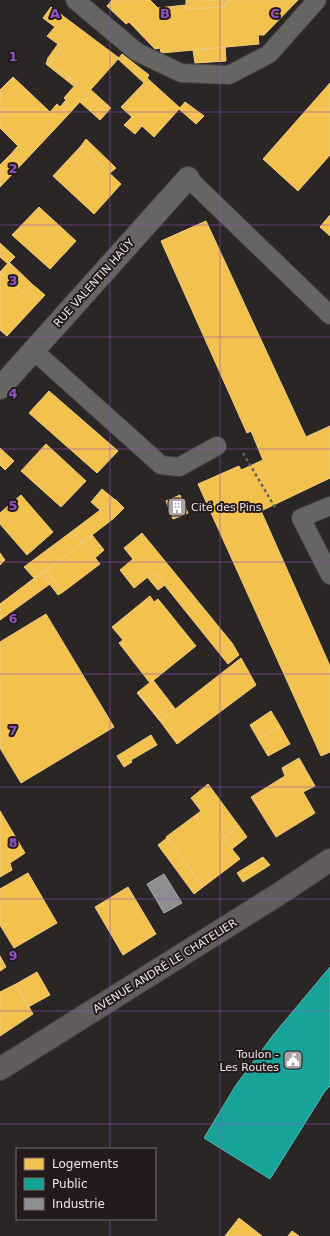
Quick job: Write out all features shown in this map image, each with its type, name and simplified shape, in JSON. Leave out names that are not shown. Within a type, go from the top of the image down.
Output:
[{"type":"main road","name":"AVENUE ANDRÉ LE CHATELIER","points":[[0,1069],[276,896],[330,860]]},
{"type":"street","name":"RUE VALENTIN HAÜY","points":[[4,376],[34,351],[188,178]]},
{"type":"lane","points":[[75,0],[137,52],[181,73],[229,75],[269,54],[317,0]]},
{"type":"lane","points":[[188,178],[330,315]]},
{"type":"lane","points":[[34,351],[161,465],[179,467],[217,446]]},
{"type":"lane","points":[[330,506],[301,518],[330,576]]},
{"type":"path","points":[[217,446],[242,451],[278,513],[301,518]]},
{"type":"building: Logements","points":[[112,0],[150,0],[158,8],[186,5],[186,9],[225,7],[225,0],[298,0],[264,35],[258,35],[259,44],[161,53],[160,48],[155,49],[129,22],[126,24],[107,6]]},
{"type":"building: Logements","points":[[186,0],[224,0],[225,7],[186,9]]},
{"type":"building: Logements","points":[[51,7],[119,58],[68,115],[60,107],[66,100],[64,98],[77,83],[50,63],[62,47],[47,36],[55,27],[43,18]]},
{"type":"building: Logements","points":[[58,44],[62,47],[50,63],[77,83],[75,87],[46,64],[48,58]]},
{"type":"building: Logements","points":[[225,47],[226,61],[195,63],[193,50]]},
{"type":"building: Logements","points":[[122,54],[149,75],[147,78],[180,108],[154,137],[142,126],[135,134],[124,125],[132,117],[121,107],[144,83],[118,59]]},
{"type":"building: Logements","points":[[13,77],[50,112],[57,104],[68,115],[21,165],[10,155],[18,146],[0,128],[0,90]]},
{"type":"building: Logements","points":[[330,83],[330,155],[298,191],[263,159]]},
{"type":"building: Logements","points":[[91,90],[111,108],[100,120],[80,102]]},
{"type":"building: Logements","points":[[185,102],[204,116],[196,124],[179,109]]},
{"type":"building: Logements","points":[[86,139],[116,168],[110,173],[81,146]]},
{"type":"building: Logements","points":[[81,146],[121,184],[94,214],[53,176]]},
{"type":"building: Logements","points":[[10,155],[21,165],[0,187],[0,165]]},
{"type":"building: Logements","points":[[39,207],[76,241],[50,269],[12,235]]},
{"type":"building: Logements","points":[[330,215],[330,236],[320,227]]},
{"type":"building: Logements","points":[[206,221],[306,437],[330,426],[330,478],[261,511],[330,666],[330,752],[321,756],[198,484],[239,466],[241,470],[263,460],[251,431],[247,433],[161,241]]},
{"type":"building: Logements","points":[[0,243],[15,257],[8,264],[0,257]]},
{"type":"building: Logements","points":[[9,262],[32,284],[23,293],[0,272]]},
{"type":"building: Logements","points":[[0,272],[23,293],[32,284],[45,295],[7,336],[0,330]]},
{"type":"building: Logements","points":[[49,391],[118,451],[97,473],[29,413]]},
{"type":"building: Logements","points":[[46,444],[86,481],[61,507],[21,471]]},
{"type":"building: Logements","points":[[0,448],[14,461],[5,470],[0,465]]},
{"type":"building: Logements","points":[[102,489],[114,499],[100,510],[91,502]]},
{"type":"building: Logements","points":[[21,495],[53,532],[27,555],[0,524],[0,513]]},
{"type":"building: Logements","name":"Cité des Pins","points":[[180,495],[188,513],[173,519],[166,501]]},
{"type":"building: Logements","points":[[115,499],[124,508],[114,518],[83,542],[71,532]]},
{"type":"building: Logements","points":[[71,532],[83,542],[35,579],[24,567]]},
{"type":"building: Logements","points":[[142,533],[232,643],[239,655],[228,664],[154,572],[134,588],[120,570],[133,559],[124,548]]},
{"type":"building: Logements","points":[[92,535],[104,550],[95,558],[83,542]]},
{"type":"building: Logements","points":[[83,542],[100,564],[63,592],[46,570]]},
{"type":"building: Logements","points":[[0,553],[5,560],[0,565]]},
{"type":"building: Logements","points":[[46,570],[63,592],[58,595],[41,573]]},
{"type":"building: Logements","points":[[154,572],[165,585],[158,590],[147,577]]},
{"type":"building: Logements","points":[[41,573],[50,584],[0,620],[0,604]]},
{"type":"building: Logements","points":[[150,596],[154,602],[158,599],[196,646],[150,683],[119,643],[123,640],[112,627]]},
{"type":"building: Logements","points":[[46,614],[114,727],[21,783],[0,748],[0,642]]},
{"type":"building: Logements","points":[[241,658],[256,685],[177,744],[160,721]]},
{"type":"building: Logements","points":[[153,680],[173,706],[157,717],[138,692]]},
{"type":"building: Logements","points":[[138,692],[157,717],[160,721],[137,693]]},
{"type":"building: Logements","points":[[173,706],[175,709],[160,721],[157,717]]},
{"type":"building: Logements","points":[[271,711],[280,726],[258,739],[250,725]]},
{"type":"building: Logements","points":[[280,726],[290,744],[268,756],[258,739]]},
{"type":"building: Logements","points":[[151,735],[157,745],[131,760],[132,762],[124,767],[117,756]]},
{"type":"building: Logements","points":[[299,758],[315,786],[303,792],[315,813],[276,837],[251,797],[285,776],[282,768]]},
{"type":"building: Logements","points":[[208,784],[239,826],[223,838],[240,859],[203,887],[166,837],[201,811],[191,798]]},
{"type":"building: Logements","points":[[0,811],[25,853],[10,863],[12,870],[0,877]]},
{"type":"building: Logements","points":[[239,826],[247,837],[232,849],[223,838]]},
{"type":"building: Logements","points":[[167,838],[203,887],[194,894],[158,845]]},
{"type":"building: Logements","points":[[263,857],[270,865],[243,882],[237,873]]},
{"type":"building: Logements","points":[[28,873],[57,923],[14,948],[0,925],[0,889]]},
{"type":"building: Logements","points":[[128,887],[156,934],[123,955],[95,907]]},
{"type":"building: Logements","points":[[0,956],[6,967],[0,971]]},
{"type":"building: Logements","points":[[37,972],[50,995],[28,1007],[16,984]]},
{"type":"building: Logements","points":[[16,984],[33,1014],[0,1036],[0,992]]},
{"type":"building: Logements","points":[[239,1218],[262,1236],[225,1236]]},
{"type":"building: Logements","points":[[292,1231],[299,1236],[288,1236]]},
{"type":"building: Public","name":"Toulon - Les Routes","points":[[330,967],[330,1086],[325,1091],[270,1179],[204,1138],[236,1085],[274,1034]]},
{"type":"building: Industrie","points":[[164,874],[182,903],[164,913],[147,884]]},
{"type":"place","name":"Cité des Pins","points":[[177,507]]},
{"type":"place","name":"Toulon - Les Routes","points":[[293,1060]]}]
